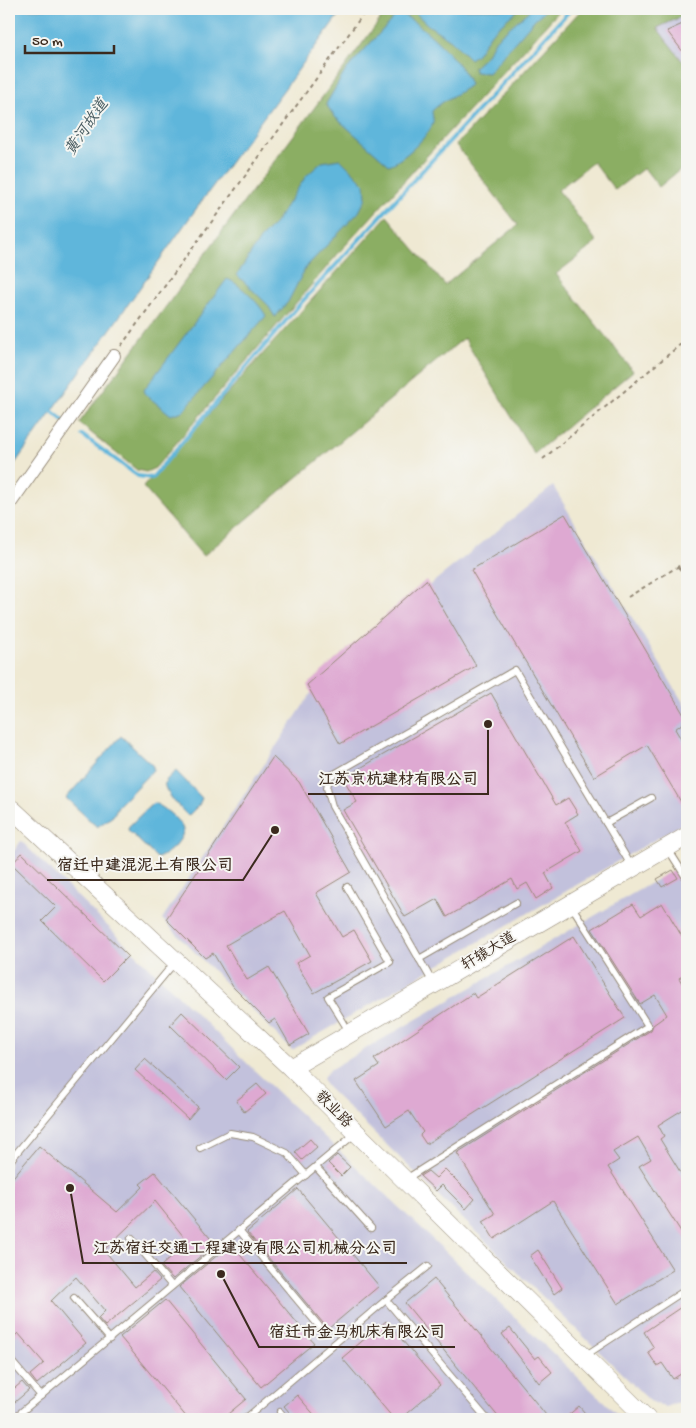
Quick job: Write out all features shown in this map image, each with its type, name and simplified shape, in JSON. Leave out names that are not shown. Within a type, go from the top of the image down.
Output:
[{"type":"street","points":[[9,505],[114,356]]},
{"type":"street","name":"敬业路","points":[[12,809],[291,1068],[647,1419]]},
{"type":"street","name":"轩辕大道","points":[[291,1068],[687,836]]},
{"type":"lane","points":[[434,984],[332,806],[327,788],[329,777],[514,670],[632,868]]},
{"type":"lane","points":[[606,824],[651,798]]},
{"type":"lane","points":[[667,848],[687,879]]},
{"type":"lane","points":[[347,887],[390,962],[328,997],[350,1034]]},
{"type":"lane","points":[[419,959],[516,903]]},
{"type":"lane","points":[[405,1180],[648,1026],[571,904]]},
{"type":"lane","points":[[9,1162],[176,961]]},
{"type":"lane","points":[[200,1148],[230,1133],[253,1137],[288,1153],[306,1175]]},
{"type":"lane","points":[[13,1419],[357,1133]]},
{"type":"lane","points":[[316,1167],[371,1228]]},
{"type":"lane","points":[[239,1230],[319,1326]]},
{"type":"lane","points":[[131,1238],[172,1286]]},
{"type":"lane","points":[[245,1419],[428,1266]]},
{"type":"lane","points":[[583,1356],[687,1289]]},
{"type":"lane","points":[[74,1298],[110,1338]]},
{"type":"lane","points":[[386,1300],[487,1419]]},
{"type":"lane","points":[[12,1362],[41,1396]]},
{"type":"lane","points":[[280,1412],[286,1419]]},
{"type":"path","points":[[114,356],[168,279],[366,9]]},
{"type":"path","points":[[543,459],[687,339]]},
{"type":"path","points":[[628,597],[687,561]]},
{"type":"path","points":[[678,567],[687,578]]},
{"type":"shaded area","points":[[687,14],[687,67],[656,27]]},
{"type":"shaded area","points":[[553,486],[687,709],[687,821],[292,1050],[162,919],[318,683],[431,584]]},
{"type":"shaded area","points":[[21,841],[254,1070],[622,1419],[9,1419],[9,858]]},
{"type":"shaded area","points":[[687,862],[687,1399],[665,1407],[650,1401],[323,1081],[324,1076],[331,1069]]},
{"type":"green space","points":[[388,9],[561,9],[343,248],[155,468],[146,472],[137,470],[79,423]]},
{"type":"green space","points":[[582,9],[687,9],[687,14],[657,28],[687,67],[687,164],[659,187],[644,168],[615,190],[593,162],[558,190],[597,242],[556,274],[633,371],[534,454],[464,338],[203,556],[143,487],[387,216],[445,285],[518,225],[456,145]]},
{"type":"water","name":"黄河故道","points":[[9,9],[343,9],[188,220],[9,472]]},
{"type":"water","points":[[411,9],[519,9],[492,32],[477,54],[470,59],[451,40],[428,25]]},
{"type":"water","points":[[531,9],[547,9],[535,19],[488,73],[475,72],[473,68],[486,56],[496,39]]},
{"type":"water","points":[[398,13],[417,24],[440,44],[459,66],[470,85],[441,103],[432,111],[433,123],[421,141],[408,153],[389,165],[334,116],[326,104],[346,70]]},
{"type":"water","points":[[340,159],[365,184],[366,198],[359,212],[306,267],[288,302],[275,317],[267,304],[237,275],[260,239],[275,223],[306,176],[322,162]]},
{"type":"water","points":[[227,279],[249,295],[266,316],[183,411],[171,415],[146,395],[144,390]]},
{"type":"water","points":[[121,736],[153,766],[153,770],[118,806],[113,816],[97,827],[66,798]]},
{"type":"water","points":[[176,771],[202,798],[199,805],[188,816],[165,786],[167,780]]},
{"type":"water","points":[[153,803],[171,814],[183,830],[181,838],[174,847],[157,858],[128,830],[129,826]]},
{"type":"building","points":[[687,22],[687,57],[667,31]]},
{"type":"building","points":[[565,514],[687,720],[675,729],[687,749],[687,812],[647,745],[594,777],[471,570]]},
{"type":"building","points":[[426,580],[476,666],[340,744],[307,685]]},
{"type":"building","points":[[491,693],[556,805],[568,798],[578,814],[565,822],[582,851],[545,873],[553,888],[536,899],[527,883],[517,889],[512,879],[447,917],[437,899],[405,917],[343,810],[357,802],[343,778]]},
{"type":"building","points":[[273,757],[299,782],[351,872],[316,893],[342,937],[354,930],[372,961],[314,993],[296,963],[310,955],[285,911],[226,945],[247,980],[269,967],[309,1034],[290,1045],[275,1019],[269,1023],[233,987],[213,953],[205,958],[166,919]]},
{"type":"building","points":[[22,853],[128,956],[103,981],[42,921],[56,907],[12,864]]},
{"type":"building","points":[[673,870],[678,878],[662,887],[657,879]]},
{"type":"building","points":[[662,903],[687,945],[687,973],[679,978],[687,991],[687,1107],[658,1125],[664,1136],[660,1139],[687,1183],[687,1241],[639,1166],[651,1159],[638,1137],[613,1152],[619,1160],[608,1167],[673,1270],[618,1304],[553,1201],[494,1239],[483,1221],[495,1214],[457,1153],[651,1030],[653,1025],[667,1015],[655,995],[640,1004],[592,929],[633,904],[641,916]]},
{"type":"building","points":[[574,936],[625,1018],[426,1144],[420,1135],[423,1132],[409,1111],[386,1126],[356,1081],[379,1066],[374,1059],[473,993],[476,998]]},
{"type":"building","points":[[182,1012],[239,1067],[226,1080],[170,1025]]},
{"type":"building","points":[[145,1059],[198,1107],[188,1119],[135,1070]]},
{"type":"building","points":[[257,1084],[266,1094],[244,1112],[236,1101]]},
{"type":"building","points":[[310,1139],[317,1147],[302,1160],[295,1152]]},
{"type":"building","points":[[39,1146],[117,1212],[143,1187],[140,1184],[155,1172],[215,1244],[173,1279],[161,1266],[188,1242],[155,1201],[104,1250],[135,1287],[153,1272],[160,1280],[105,1326],[98,1318],[105,1311],[76,1277],[51,1301],[86,1343],[37,1384],[30,1375],[44,1363],[18,1333],[9,1342],[9,1182]]},
{"type":"building","points":[[337,1155],[350,1167],[341,1176],[328,1163]]},
{"type":"building","points":[[445,1169],[475,1199],[466,1209],[442,1185],[436,1191],[420,1176],[428,1171],[436,1178]]},
{"type":"building","points":[[298,1189],[379,1286],[328,1329],[247,1232]]},
{"type":"building","points":[[231,1244],[314,1343],[261,1387],[179,1287]]},
{"type":"building","points":[[538,1250],[562,1288],[554,1294],[530,1256]]},
{"type":"building","points":[[434,1279],[549,1419],[500,1419],[405,1303]]},
{"type":"building","points":[[165,1300],[246,1399],[222,1419],[188,1419],[120,1337]]},
{"type":"building","points":[[687,1303],[687,1370],[673,1379],[662,1363],[657,1366],[648,1352],[654,1348],[644,1332]]},
{"type":"building","points":[[386,1321],[440,1385],[400,1419],[394,1419],[342,1358]]},
{"type":"building","points":[[510,1328],[535,1359],[539,1356],[552,1372],[539,1383],[502,1334]]},
{"type":"building","points":[[22,1382],[29,1390],[9,1407],[9,1393]]},
{"type":"building","points":[[297,1395],[318,1419],[295,1419],[284,1406]]},
{"type":"building","points":[[579,1406],[590,1419],[564,1419]]},
{"type":"waterway","points":[[82,435],[138,476],[152,478],[300,304],[571,9]]},
{"type":"waterway","points":[[48,408],[64,421]]},
{"type":"place","name":"江苏京杭建材有限公司","points":[[488,724]]},
{"type":"place","name":"宿迁中建混泥土有限公司","points":[[275,830]]},
{"type":"place","name":"江苏宿迁交通工程建设有限公司机械分公司","points":[[70,1188]]},
{"type":"place","name":"宿迁市金马机床有限公司","points":[[221,1274]]}]
